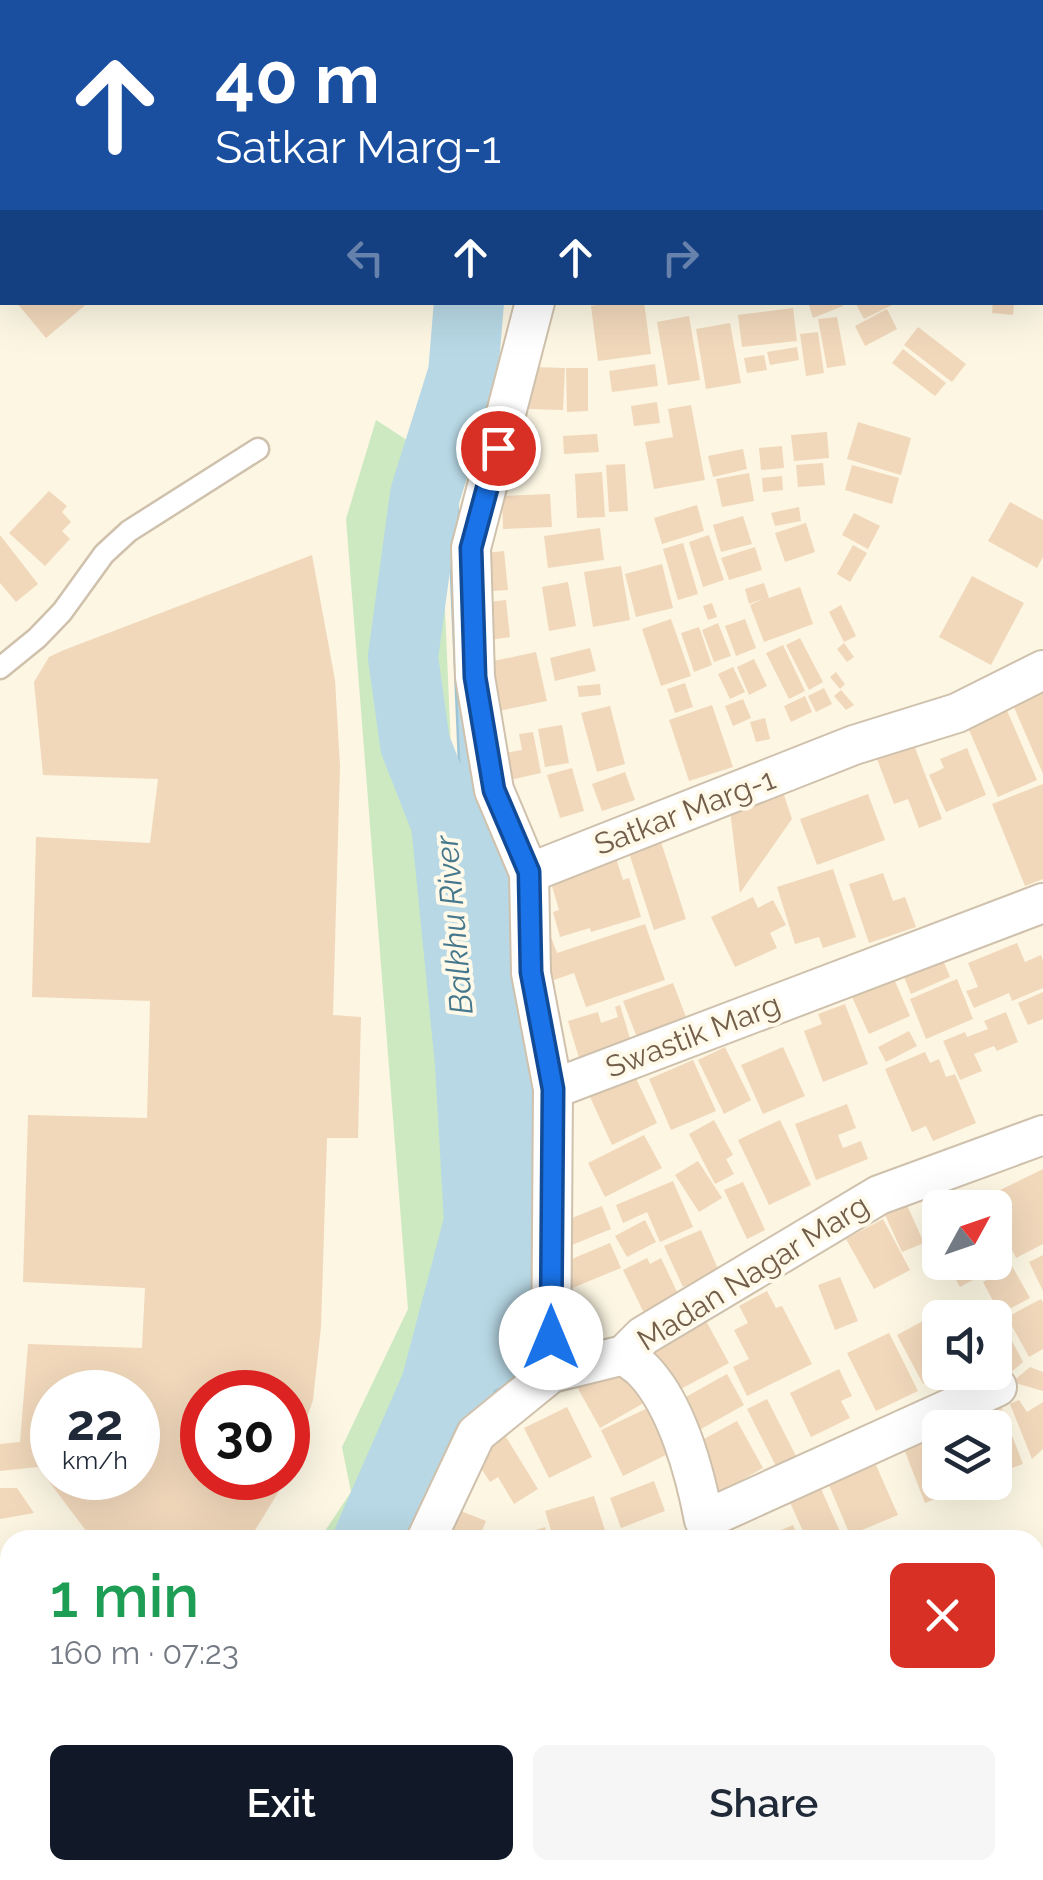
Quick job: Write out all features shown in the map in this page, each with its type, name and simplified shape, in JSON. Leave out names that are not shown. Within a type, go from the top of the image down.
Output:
[{"type":"street","points":[[534,305],[471,548],[475,677],[494,790],[529,872],[531,972],[553,1089],[551,1373]]},
{"type":"street","name":"Satkar Marg-1","points":[[529,872],[854,745],[958,713],[1043,670]]},
{"type":"street","name":"Swastik Marg","points":[[553,1089],[1043,902]]},
{"type":"street","name":"Madan Nagar Marg","points":[[431,1530],[481,1430],[551,1373],[624,1355],[643,1336],[879,1195],[1043,1135]]},
{"type":"street","points":[[624,1355],[644,1371],[665,1402],[694,1470],[704,1520],[990,1390]]},
{"type":"lane","points":[[0,668],[50,625],[104,554],[129,531],[258,449]]},
{"type":"green space","points":[[376,420],[416,446],[449,484],[443,562],[451,750],[471,972],[484,1242],[464,1316],[449,1409],[432,1459],[392,1530],[326,1530],[351,1492],[342,1447],[408,1309],[346,519]]},
{"type":"water","name":"Balkhu River","points":[[457,495],[464,640],[520,930],[543,1128],[533,1374],[495,1391],[442,1530],[406,1530],[457,1421],[472,1327],[492,1253],[487,1104],[459,762],[451,574]]},
{"type":"building","points":[[18,305],[85,305],[46,338]]},
{"type":"building","points":[[644,305],[651,354],[598,361],[591,306]]},
{"type":"building","points":[[809,305],[843,306],[813,318]]},
{"type":"building","points":[[857,305],[892,305],[864,319]]},
{"type":"building","points":[[993,305],[1014,305],[1013,315],[992,313]]},
{"type":"building","points":[[793,308],[797,341],[742,347],[738,315]]},
{"type":"building","points":[[887,309],[897,329],[865,346],[855,326]]},
{"type":"building","points":[[689,316],[700,380],[668,385],[657,322]]},
{"type":"building","points":[[837,317],[846,365],[827,368],[818,319]]},
{"type":"building","points":[[730,323],[741,383],[706,389],[696,329]]},
{"type":"building","points":[[918,327],[966,364],[952,382],[904,345]]},
{"type":"building","points":[[818,332],[824,373],[806,376],[800,334]]},
{"type":"building","points":[[797,347],[799,360],[770,365],[767,352]]},
{"type":"building","points":[[903,349],[946,383],[935,396],[892,363]]},
{"type":"building","points":[[764,355],[767,370],[747,373],[744,358]]},
{"type":"building","points":[[655,364],[658,386],[612,392],[609,371]]},
{"type":"building","points":[[530,367],[565,368],[563,410],[529,409]]},
{"type":"building","points":[[566,368],[588,368],[588,411],[567,412]]},
{"type":"building","points":[[657,402],[660,423],[634,426],[631,406]]},
{"type":"building","points":[[691,405],[705,480],[654,489],[645,442],[673,437],[668,409]]},
{"type":"building","points":[[858,422],[911,438],[901,475],[847,459]]},
{"type":"building","points":[[827,432],[829,458],[794,461],[791,435]]},
{"type":"building","points":[[597,434],[599,452],[564,454],[563,436]]},
{"type":"building","points":[[782,446],[784,468],[761,470],[759,448]]},
{"type":"building","points":[[743,449],[747,469],[713,477],[708,456]]},
{"type":"building","points":[[823,463],[825,485],[798,487],[796,465]]},
{"type":"building","points":[[625,464],[628,511],[609,512],[606,465]]},
{"type":"building","points":[[852,465],[899,478],[892,504],[845,490]]},
{"type":"building","points":[[602,472],[605,517],[577,518],[575,474]]},
{"type":"building","points":[[749,473],[754,501],[722,507],[716,479]]},
{"type":"building","points":[[782,476],[783,490],[763,492],[762,478]]},
{"type":"building","points":[[49,491],[67,506],[62,512],[71,522],[62,531],[70,539],[45,566],[9,533]]},
{"type":"building","points":[[550,494],[552,527],[503,529],[502,496]]},
{"type":"building","points":[[1010,502],[1043,520],[1043,557],[1037,568],[988,541]]},
{"type":"building","points":[[697,505],[704,531],[662,544],[654,518]]},
{"type":"building","points":[[799,507],[801,521],[775,526],[771,513]]},
{"type":"building","points":[[854,513],[880,526],[868,549],[842,535]]},
{"type":"building","points":[[743,516],[752,544],[721,552],[713,525]]},
{"type":"building","points":[[806,523],[815,552],[785,562],[775,533]]},
{"type":"building","points":[[600,528],[604,560],[548,568],[544,536]]},
{"type":"building","points":[[0,535],[38,584],[16,602],[0,583]]},
{"type":"building","points":[[709,535],[724,580],[703,587],[689,542]]},
{"type":"building","points":[[683,543],[698,594],[678,600],[663,549]]},
{"type":"building","points":[[853,545],[867,553],[850,582],[837,574]]},
{"type":"building","points":[[755,547],[762,570],[729,580],[721,558]]},
{"type":"building","points":[[504,551],[508,590],[479,592],[476,554]]},
{"type":"building","points":[[312,555],[335,680],[340,766],[333,1015],[361,1017],[358,1138],[327,1138],[321,1327],[310,1409],[310,1370],[180,1370],[180,1500],[274,1500],[255,1530],[85,1530],[63,1500],[160,1500],[160,1370],[30,1370],[30,1468],[0,1471],[0,1444],[20,1442],[28,1344],[142,1348],[145,1288],[23,1282],[28,1115],[147,1118],[150,1001],[32,997],[36,837],[150,843],[158,779],[43,775],[34,682],[49,657],[64,650]]},
{"type":"building","points":[[662,564],[673,608],[636,617],[625,574]]},
{"type":"building","points":[[621,566],[630,620],[593,627],[584,572]]},
{"type":"building","points":[[972,576],[1024,603],[991,665],[939,637]]},
{"type":"building","points":[[568,582],[576,626],[549,631],[542,587]]},
{"type":"building","points":[[764,583],[769,598],[800,587],[813,624],[764,642],[750,605],[765,598],[749,604],[745,589]]},
{"type":"building","points":[[506,600],[510,637],[484,641],[479,603]]},
{"type":"building","points":[[712,603],[717,617],[708,620],[703,606]]},
{"type":"building","points":[[841,605],[856,636],[844,642],[829,612]]},
{"type":"building","points":[[671,619],[691,676],[661,686],[642,629]]},
{"type":"building","points":[[745,619],[756,648],[736,656],[725,626]]},
{"type":"building","points":[[718,623],[731,656],[714,662],[702,630]]},
{"type":"building","points":[[699,627],[712,665],[694,672],[681,633]]},
{"type":"building","points":[[800,638],[823,682],[809,690],[786,645]]},
{"type":"building","points":[[844,643],[854,657],[847,662],[837,649]]},
{"type":"building","points":[[783,645],[805,691],[789,699],[766,653]]},
{"type":"building","points":[[590,648],[596,671],[555,681],[550,658]]},
{"type":"building","points":[[536,652],[547,701],[489,713],[479,664]]},
{"type":"building","points":[[754,659],[767,686],[749,695],[737,667]]},
{"type":"building","points":[[733,667],[745,692],[730,699],[718,674]]},
{"type":"building","points":[[836,672],[845,684],[840,689],[830,677]]},
{"type":"building","points":[[685,683],[693,707],[675,713],[667,689]]},
{"type":"building","points":[[600,684],[601,695],[579,697],[577,686]]},
{"type":"building","points":[[824,688],[832,704],[816,712],[808,696]]},
{"type":"building","points":[[841,690],[854,705],[846,710],[834,696]]},
{"type":"building","points":[[1043,692],[1043,774],[1013,705]]},
{"type":"building","points":[[805,696],[812,712],[791,722],[784,706]]},
{"type":"building","points":[[743,699],[751,718],[733,726],[725,706]]},
{"type":"building","points":[[712,705],[733,767],[689,781],[669,720]]},
{"type":"building","points":[[610,706],[625,764],[597,772],[581,713]]},
{"type":"building","points":[[1005,706],[1037,780],[998,797],[966,723]]},
{"type":"building","points":[[765,718],[770,739],[756,742],[750,722]]},
{"type":"building","points":[[562,725],[569,763],[545,767],[538,729]]},
{"type":"building","points":[[533,732],[541,773],[510,780],[505,753],[522,750],[519,734]]},
{"type":"building","points":[[914,745],[942,819],[919,828],[908,799],[894,804],[877,759]]},
{"type":"building","points":[[967,748],[986,795],[946,812],[929,775],[944,768],[940,759]]},
{"type":"building","points":[[572,768],[584,811],[560,818],[547,775]]},
{"type":"building","points":[[625,772],[635,800],[602,811],[592,784]]},
{"type":"building","points":[[1043,784],[1043,879],[1025,886],[992,804]]},
{"type":"building","points":[[783,792],[792,819],[740,893],[730,810]]},
{"type":"building","points":[[868,794],[885,840],[817,865],[800,819]]},
{"type":"building","points":[[661,842],[686,919],[654,930],[629,853]]},
{"type":"building","points":[[616,858],[623,880],[629,878],[641,917],[560,937],[553,912],[559,910],[552,886],[556,885],[554,877]]},
{"type":"building","points":[[833,869],[856,937],[823,948],[819,937],[795,944],[777,887]]},
{"type":"building","points":[[883,873],[893,901],[905,897],[916,927],[869,943],[849,884]]},
{"type":"building","points":[[753,897],[758,908],[773,900],[786,925],[770,933],[777,948],[735,967],[711,917]]},
{"type":"building","points":[[645,924],[665,980],[586,1007],[574,973],[554,980],[547,960],[534,943],[551,937],[557,953]]},
{"type":"building","points":[[1017,943],[1025,962],[1041,955],[1043,988],[1012,1001],[1009,993],[974,1008],[966,991],[978,987],[968,963]]},
{"type":"building","points":[[943,960],[950,977],[911,994],[904,977]]},
{"type":"building","points":[[894,979],[910,1016],[869,1034],[852,997]]},
{"type":"building","points":[[957,979],[973,1019],[926,1039],[910,999]]},
{"type":"building","points":[[673,983],[688,1022],[638,1040],[623,1001]]},
{"type":"building","points":[[1043,992],[1043,1019],[1028,1025],[1018,1003]]},
{"type":"building","points":[[845,1004],[868,1064],[823,1082],[804,1031],[822,1024],[818,1014]]},
{"type":"building","points":[[620,1005],[631,1042],[579,1058],[568,1021],[598,1012],[601,1023],[618,1017],[615,1007]]},
{"type":"building","points":[[1006,1012],[1018,1042],[997,1051],[994,1046],[974,1054],[982,1071],[960,1080],[943,1041],[965,1032],[967,1037],[988,1029],[984,1021]]},
{"type":"building","points":[[909,1031],[917,1046],[886,1062],[878,1047]]},
{"type":"building","points":[[725,1047],[751,1100],[724,1114],[698,1060]]},
{"type":"building","points":[[783,1047],[805,1096],[763,1114],[741,1065]]},
{"type":"building","points":[[925,1052],[930,1063],[939,1059],[946,1077],[955,1074],[976,1123],[933,1141],[926,1126],[912,1132],[885,1069]]},
{"type":"building","points":[[693,1060],[716,1111],[671,1130],[649,1079]]},
{"type":"building","points":[[635,1076],[657,1123],[612,1145],[590,1097]]},
{"type":"building","points":[[847,1104],[856,1128],[838,1135],[843,1148],[861,1141],[868,1159],[816,1180],[795,1124]]},
{"type":"building","points":[[714,1120],[733,1155],[726,1159],[734,1174],[715,1184],[689,1134]]},
{"type":"building","points":[[780,1120],[811,1185],[769,1205],[738,1140]]},
{"type":"building","points":[[644,1135],[662,1168],[605,1197],[588,1163]]},
{"type":"building","points":[[698,1161],[722,1198],[699,1212],[675,1175]]},
{"type":"building","points":[[1043,1169],[1043,1244],[1016,1258],[1012,1250],[1012,1190],[1000,1190]]},
{"type":"building","points":[[673,1181],[693,1227],[660,1242],[647,1212],[623,1223],[616,1205]]},
{"type":"building","points":[[743,1182],[765,1230],[747,1239],[724,1190]]},
{"type":"building","points":[[907,1205],[922,1244],[902,1252],[885,1215]]},
{"type":"building","points":[[602,1206],[611,1229],[567,1247],[557,1224]]},
{"type":"building","points":[[883,1219],[910,1270],[874,1289],[846,1239]]},
{"type":"building","points":[[645,1220],[656,1242],[627,1257],[615,1236]]},
{"type":"building","points":[[701,1230],[719,1271],[683,1287],[664,1246]]},
{"type":"building","points":[[610,1243],[621,1268],[565,1291],[555,1266]]},
{"type":"building","points":[[1043,1255],[1043,1291],[1029,1262]]},
{"type":"building","points":[[647,1258],[650,1264],[661,1258],[679,1296],[644,1313],[623,1270]]},
{"type":"building","points":[[1012,1266],[1030,1298],[1012,1308],[1012,1300],[993,1300],[983,1282],[1012,1280]]},
{"type":"building","points":[[840,1277],[858,1321],[835,1330],[818,1285]]},
{"type":"building","points":[[767,1291],[776,1308],[782,1306],[812,1364],[747,1396],[733,1367],[749,1359],[734,1330],[748,1323],[739,1306]]},
{"type":"building","points":[[1041,1299],[1043,1349],[1029,1357],[1012,1326],[1012,1314]]},
{"type":"building","points":[[705,1319],[729,1363],[668,1396],[644,1352]]},
{"type":"building","points":[[922,1321],[922,1382],[897,1335]]},
{"type":"building","points":[[889,1333],[918,1391],[876,1411],[847,1353]]},
{"type":"building","points":[[1012,1341],[1023,1362],[1012,1371]]},
{"type":"building","points":[[626,1359],[649,1400],[600,1428],[577,1387]]},
{"type":"building","points":[[1030,1367],[1043,1372],[1043,1391],[1012,1382]]},
{"type":"building","points":[[839,1369],[852,1396],[841,1401],[850,1418],[811,1437],[790,1393]]},
{"type":"building","points":[[727,1374],[744,1405],[692,1434],[675,1403]]},
{"type":"building","points":[[767,1399],[796,1456],[776,1466],[747,1409]]},
{"type":"building","points":[[1019,1400],[1027,1412],[1043,1402],[1043,1449],[1032,1459],[1010,1404]]},
{"type":"building","points":[[567,1407],[592,1457],[549,1478],[524,1428]]},
{"type":"building","points":[[650,1407],[672,1452],[623,1476],[601,1430]]},
{"type":"building","points":[[737,1421],[763,1468],[720,1492],[717,1487],[709,1491],[691,1446]]},
{"type":"building","points":[[1012,1435],[1023,1464],[1012,1468]]},
{"type":"building","points":[[506,1437],[538,1489],[514,1504],[498,1477],[490,1482],[477,1462],[491,1453],[487,1448]]},
{"type":"building","points":[[922,1442],[922,1495],[904,1449]]},
{"type":"building","points":[[876,1465],[898,1515],[862,1530],[848,1530],[826,1478],[855,1466],[858,1472]]},
{"type":"building","points":[[654,1481],[665,1511],[621,1528],[610,1498]]},
{"type":"building","points":[[819,1484],[839,1530],[802,1530],[788,1498]]},
{"type":"building","points":[[0,1488],[17,1488],[34,1513],[0,1519]]},
{"type":"building","points":[[594,1496],[605,1530],[551,1530],[545,1511]]},
{"type":"building","points":[[461,1511],[486,1521],[482,1530],[454,1530]]},
{"type":"waterway","name":"Balkhu River","points":[[372,1530],[436,1385],[479,1222],[470,1064],[446,823],[415,744],[403,657],[425,495],[463,374],[469,305]]},
{"type":"route","points":[[498,448],[471,548],[475,677],[494,790],[529,872],[531,972],[553,1089],[551,1338]]}]
